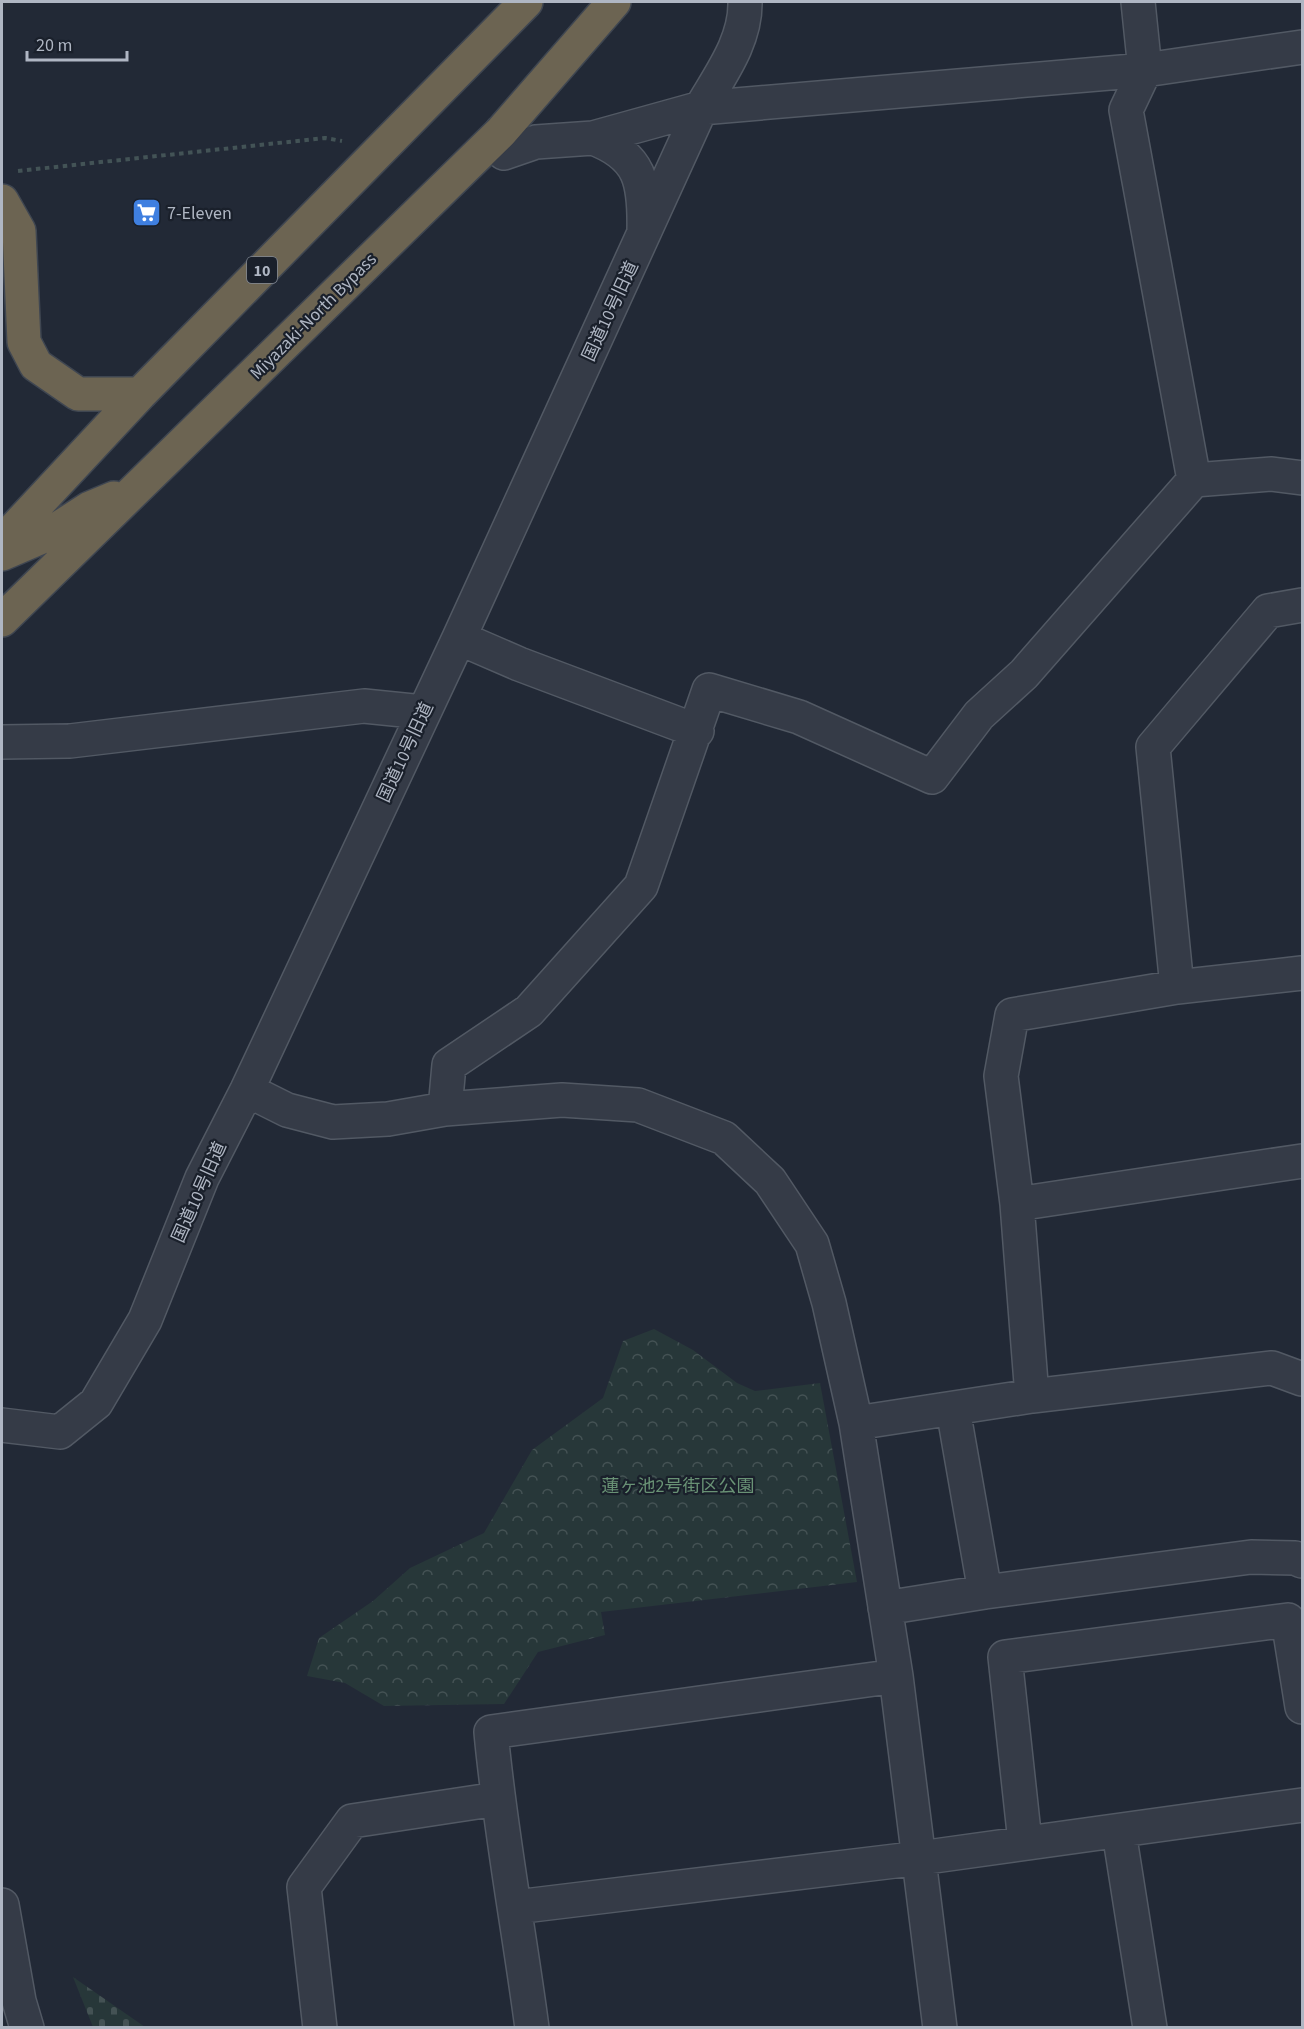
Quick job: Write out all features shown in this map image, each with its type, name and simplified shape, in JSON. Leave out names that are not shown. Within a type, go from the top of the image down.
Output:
[{"type":"highway","name":"10","points":[[2,542],[140,394],[526,2]]},
{"type":"highway","name":"Miyazaki-North Bypass","points":[[2,620],[501,132],[614,2]]},
{"type":"highway","points":[[7,186],[19,231],[24,342],[36,366],[78,394],[140,394]]},
{"type":"highway","points":[[2,554],[51,533],[90,508],[138,489]]},
{"type":"street","name":"国道10号旧道","points":[[2,1425],[60,1432],[96,1402],[145,1320],[202,1178],[247,1090],[459,638],[701,108],[734,50],[746,18],[745,2]]},
{"type":"street","points":[[1138,2],[1145,70],[1126,110],[1194,480]]},
{"type":"street","points":[[501,132],[504,153],[536,142],[592,138],[701,108],[1145,70],[1302,47]]},
{"type":"street","points":[[592,138],[616,146],[635,168],[642,189],[643,238]]},
{"type":"street","points":[[446,1109],[449,1065],[530,1011],[641,886],[697,731],[709,690],[799,717],[932,777],[979,715],[1024,674],[1194,480],[1272,474],[1302,478]]},
{"type":"street","points":[[1177,987],[1153,747],[1268,611],[1302,605]]},
{"type":"street","points":[[459,638],[519,664],[697,731]]},
{"type":"street","points":[[2,742],[70,741],[364,706],[423,712]]},
{"type":"street","points":[[1032,1396],[1017,1204],[1001,1076],[1012,1015],[1177,987],[1302,973]]},
{"type":"street","points":[[247,1090],[287,1110],[333,1122],[388,1119],[446,1109],[562,1100],[638,1105],[724,1138],[770,1181],[812,1244],[829,1303],[856,1423],[896,1676],[940,2028]]},
{"type":"street","points":[[1017,1204],[1302,1161]]},
{"type":"street","points":[[856,1423],[1032,1396],[1272,1368],[1302,1379]]},
{"type":"street","points":[[953,1408],[985,1592]]},
{"type":"street","points":[[885,1608],[985,1592],[1251,1557],[1295,1558],[1302,1561]]},
{"type":"street","points":[[1025,1842],[1005,1657],[1288,1620],[1302,1707]]},
{"type":"street","points":[[532,2028],[516,1907],[497,1799],[491,1732],[896,1676]]},
{"type":"street","points":[[320,2028],[304,1887],[352,1821],[497,1799]]},
{"type":"street","points":[[516,1907],[920,1858],[1302,1805]]},
{"type":"street","points":[[1119,1832],[1149,2028]]},
{"type":"street","points":[[2,1905],[19,2001],[27,2028]]},
{"type":"path","points":[[7,186],[326,138],[368,145],[390,141]]},
{"type":"green space","name":"蓮ヶ池2号街区公園","points":[[654,1329],[693,1350],[737,1383],[755,1391],[820,1383],[857,1582],[601,1612],[605,1635],[538,1652],[504,1704],[384,1706],[345,1683],[307,1676],[319,1638],[373,1601],[410,1568],[484,1533],[532,1450],[603,1398],[623,1341]]},
{"type":"green space","points":[[73,1977],[145,2027],[93,2027]]},
{"type":"place","name":"7-Eleven","points":[[146,213]]}]
